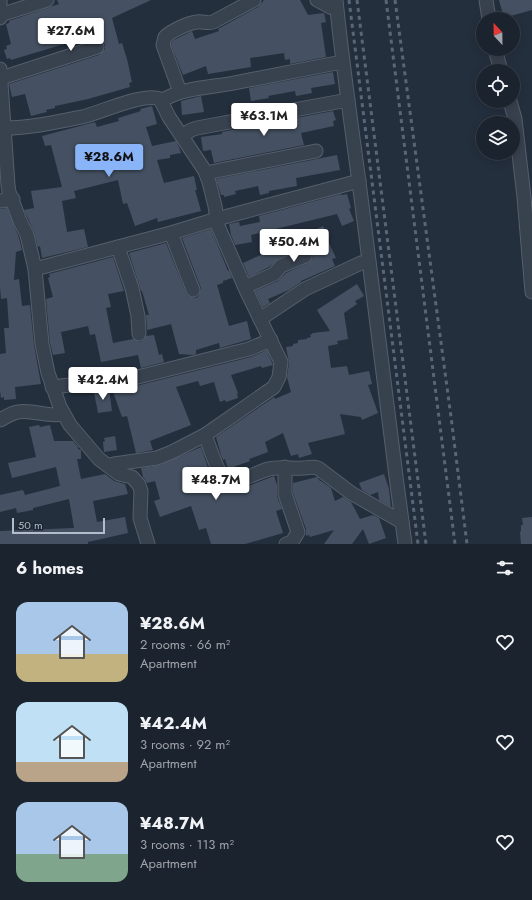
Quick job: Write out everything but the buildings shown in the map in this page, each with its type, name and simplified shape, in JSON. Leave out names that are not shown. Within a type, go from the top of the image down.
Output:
[{"type":"street","points":[[0,0],[0,16],[47,0]]},
{"type":"street","points":[[180,92],[163,45],[164,37],[170,32],[197,22],[205,24],[213,22],[254,0]]},
{"type":"street","points":[[317,0],[330,7],[336,4],[342,62],[359,181],[368,262],[405,544]]},
{"type":"street","points":[[486,0],[488,12]]},
{"type":"street","points":[[97,47],[0,73],[9,192],[6,200],[20,221],[27,235],[35,269],[42,344],[52,387],[63,414],[70,425],[95,454],[119,474],[132,477],[139,485],[141,491],[140,518],[148,544]]},
{"type":"street","points":[[161,101],[180,92],[192,89],[233,84],[342,62]]},
{"type":"street","points":[[5,128],[20,128],[83,116],[143,98],[156,97],[160,99],[169,117],[206,173],[216,206],[218,226],[281,362],[279,377],[274,387],[206,435],[157,458],[109,466]]},
{"type":"street","points":[[182,136],[197,128],[348,100]]},
{"type":"street","points":[[512,108],[528,196],[532,292]]},
{"type":"street","points":[[206,173],[316,151]]},
{"type":"street","points":[[35,269],[359,181]]},
{"type":"street","points":[[171,233],[193,290]]},
{"type":"street","points":[[118,247],[132,288],[139,334]]},
{"type":"street","points":[[245,287],[274,274],[281,266],[305,256]]},
{"type":"street","points":[[260,319],[305,289],[361,263],[368,262]]},
{"type":"street","points":[[52,387],[134,378],[248,349],[270,340]]},
{"type":"street","points":[[0,420],[18,412],[56,416],[63,414]]},
{"type":"street","points":[[206,435],[221,474],[225,479],[232,481],[268,469],[285,467],[303,468],[313,466],[318,468],[350,493],[402,522]]},
{"type":"street","points":[[285,467],[286,494],[298,532],[292,542],[286,544]]},
{"type":"railway","points":[[349,0],[418,544]]},
{"type":"railway","points":[[357,0],[426,544]]},
{"type":"railway","points":[[386,0],[455,544]]},
{"type":"railway","points":[[395,0],[467,544]]}]
